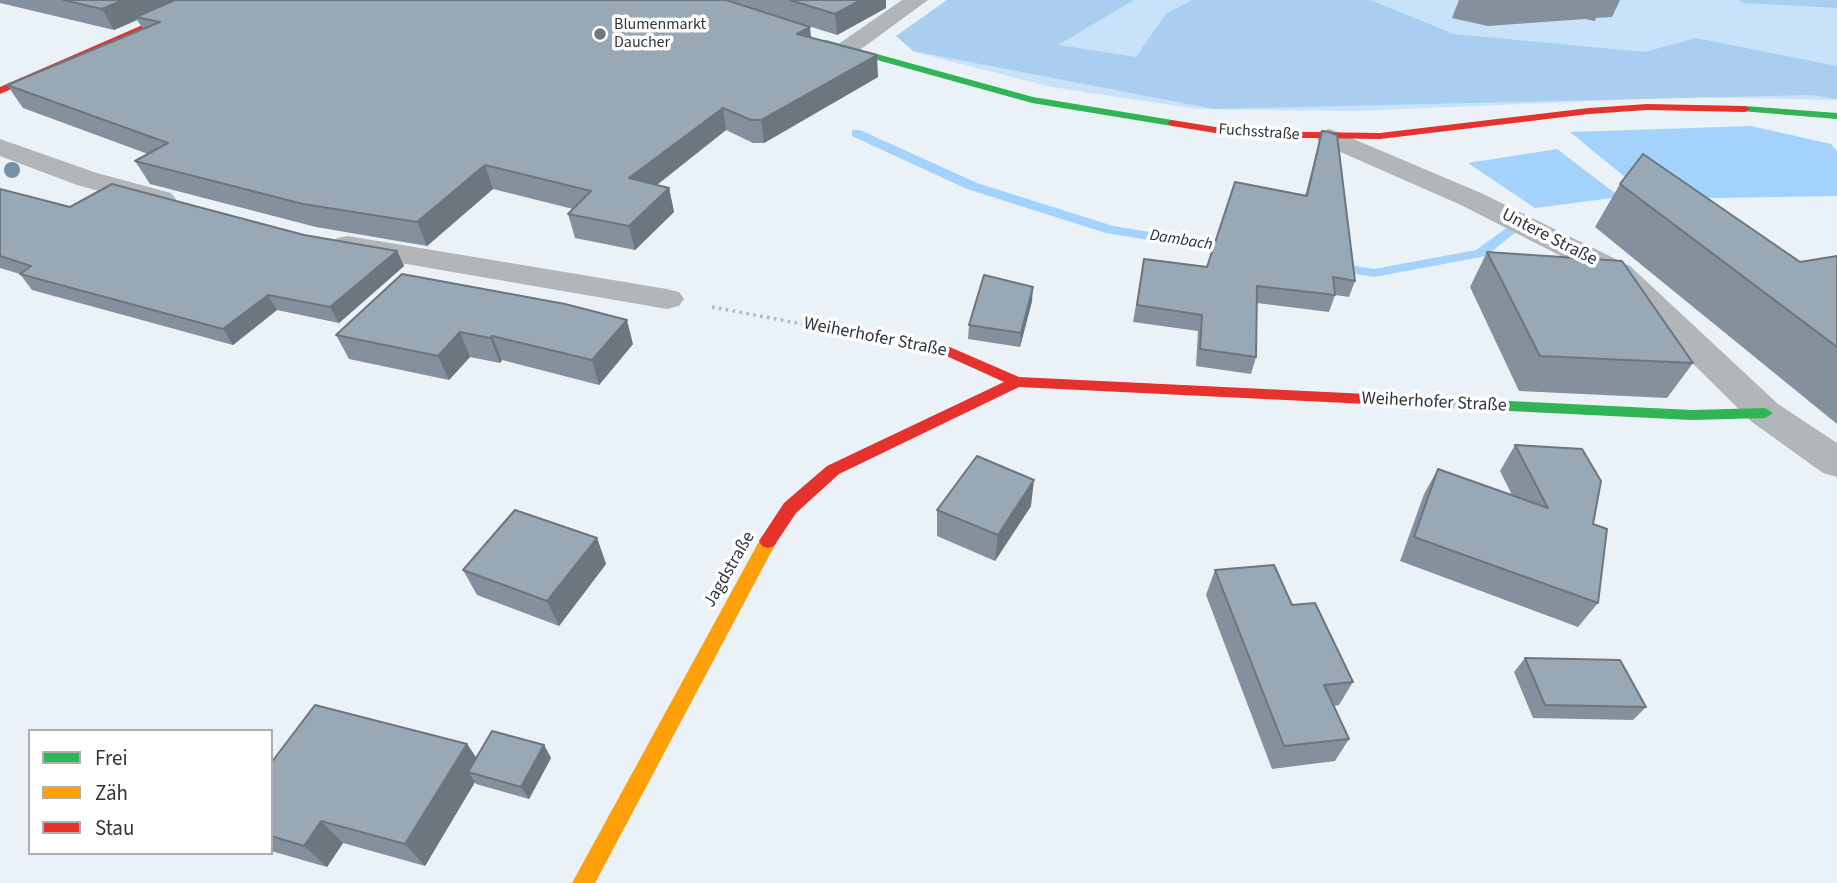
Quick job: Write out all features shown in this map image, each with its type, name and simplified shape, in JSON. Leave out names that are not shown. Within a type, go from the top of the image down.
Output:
[{"type":"main road","points":[[0,91],[208,0]]},
{"type":"main road","name":"Fuchsstraße","points":[[814,40],[1032,100],[1240,134],[1380,136],[1589,111],[1647,107],[1738,108],[1837,116]]},
{"type":"main road","name":"Weiherhofer Straße","points":[[945,350],[1017,382],[1692,415],[1765,413]]},
{"type":"main road","name":"Jagdstraße","points":[[583,883],[756,559],[790,508],[833,470],[1017,382]]},
{"type":"street","points":[[845,50],[916,0]]},
{"type":"street","name":"Untere Straße","points":[[1330,137],[1471,199],[1619,273],[1765,413],[1837,463]]},
{"type":"street","points":[[0,147],[87,179],[183,205]]},
{"type":"street","points":[[313,239],[667,299]]},
{"type":"path","name":"Weiherhofer Straße","points":[[667,299],[945,350]]},
{"type":"shaded area","points":[[947,0],[1134,0],[1058,45],[1136,57],[1166,14],[1192,0],[1370,0],[1454,34],[1645,52],[1696,38],[1837,66],[1837,99],[1811,95],[1214,109],[913,51],[896,36]]},
{"type":"shaded area","points":[[951,0],[1837,0],[1837,100],[1689,97],[1356,111],[1197,109],[1052,87],[914,52],[900,36]]},
{"type":"shaded area","points":[[1738,0],[1837,0],[1837,8],[1744,3]]},
{"type":"shaded area","points":[[1751,126],[1831,144],[1837,151],[1837,196],[1652,199],[1570,132]]},
{"type":"shaded area","points":[[1557,149],[1620,197],[1535,208],[1468,163]]},
{"type":"building","points":[[63,0],[123,0],[102,9]]},
{"type":"building","points":[[175,0],[726,0],[810,27],[797,34],[877,55],[761,120],[751,120],[723,108],[629,178],[669,188],[629,226],[568,214],[591,191],[485,165],[417,222],[303,204],[135,161],[168,143],[7,85],[160,22],[136,17]]},
{"type":"building","points":[[790,0],[861,0],[835,14]]},
{"type":"building","points":[[1322,131],[1337,135],[1355,281],[1333,277],[1335,295],[1257,286],[1256,357],[1200,349],[1202,315],[1137,305],[1144,259],[1207,267],[1235,182],[1307,196]]},
{"type":"building","points":[[1643,154],[1800,262],[1837,256],[1837,347],[1620,184]]},
{"type":"building","points":[[112,184],[304,235],[397,251],[330,307],[268,295],[223,329],[20,274],[31,266],[0,256],[0,189],[70,207]]},
{"type":"building","points":[[1487,252],[1622,261],[1693,363],[1540,356]]},
{"type":"building","points":[[402,274],[565,304],[627,320],[592,360],[492,336],[490,338],[460,332],[438,356],[336,335]]},
{"type":"building","points":[[984,275],[1033,287],[1021,333],[969,325]]},
{"type":"building","points":[[1515,445],[1582,449],[1601,481],[1593,524],[1607,529],[1598,603],[1414,537],[1438,469],[1548,508]]},
{"type":"building","points":[[977,456],[1034,480],[998,535],[937,510]]},
{"type":"building","points":[[515,510],[597,538],[547,601],[463,570]]},
{"type":"building","points":[[1274,565],[1292,605],[1315,603],[1353,682],[1324,685],[1349,739],[1284,746],[1215,570]]},
{"type":"building","points":[[1525,658],[1620,660],[1646,707],[1545,705]]},
{"type":"building","points":[[315,705],[467,744],[405,844],[321,821],[304,846],[273,837],[273,760]]},
{"type":"building","points":[[492,731],[544,745],[521,787],[468,772]]},
{"type":"waterway","name":"Dambach","points":[[856,133],[972,186],[1111,230],[1235,250]]},
{"type":"waterway","name":"Dambach","points":[[1332,266],[1374,273],[1481,253],[1512,228]]},
{"type":"traffic: fast","points":[[826,43],[1032,100],[1172,123]]},
{"type":"traffic: fast","points":[[1745,109],[1837,116]]},
{"type":"traffic: fast","points":[[1408,401],[1692,415],[1765,413]]},
{"type":"traffic: slow","points":[[583,883],[768,541]]},
{"type":"traffic: jam","points":[[0,91],[208,0]]},
{"type":"traffic: jam","points":[[1172,123],[1240,134],[1380,136],[1589,111],[1647,107],[1745,109]]},
{"type":"traffic: jam","points":[[945,350],[1017,382],[1408,401]]},
{"type":"traffic: jam","points":[[768,541],[790,508],[833,470],[1017,382]]},
{"type":"place","name":"Blumenmarkt Daucher","points":[[600,34]]}]
